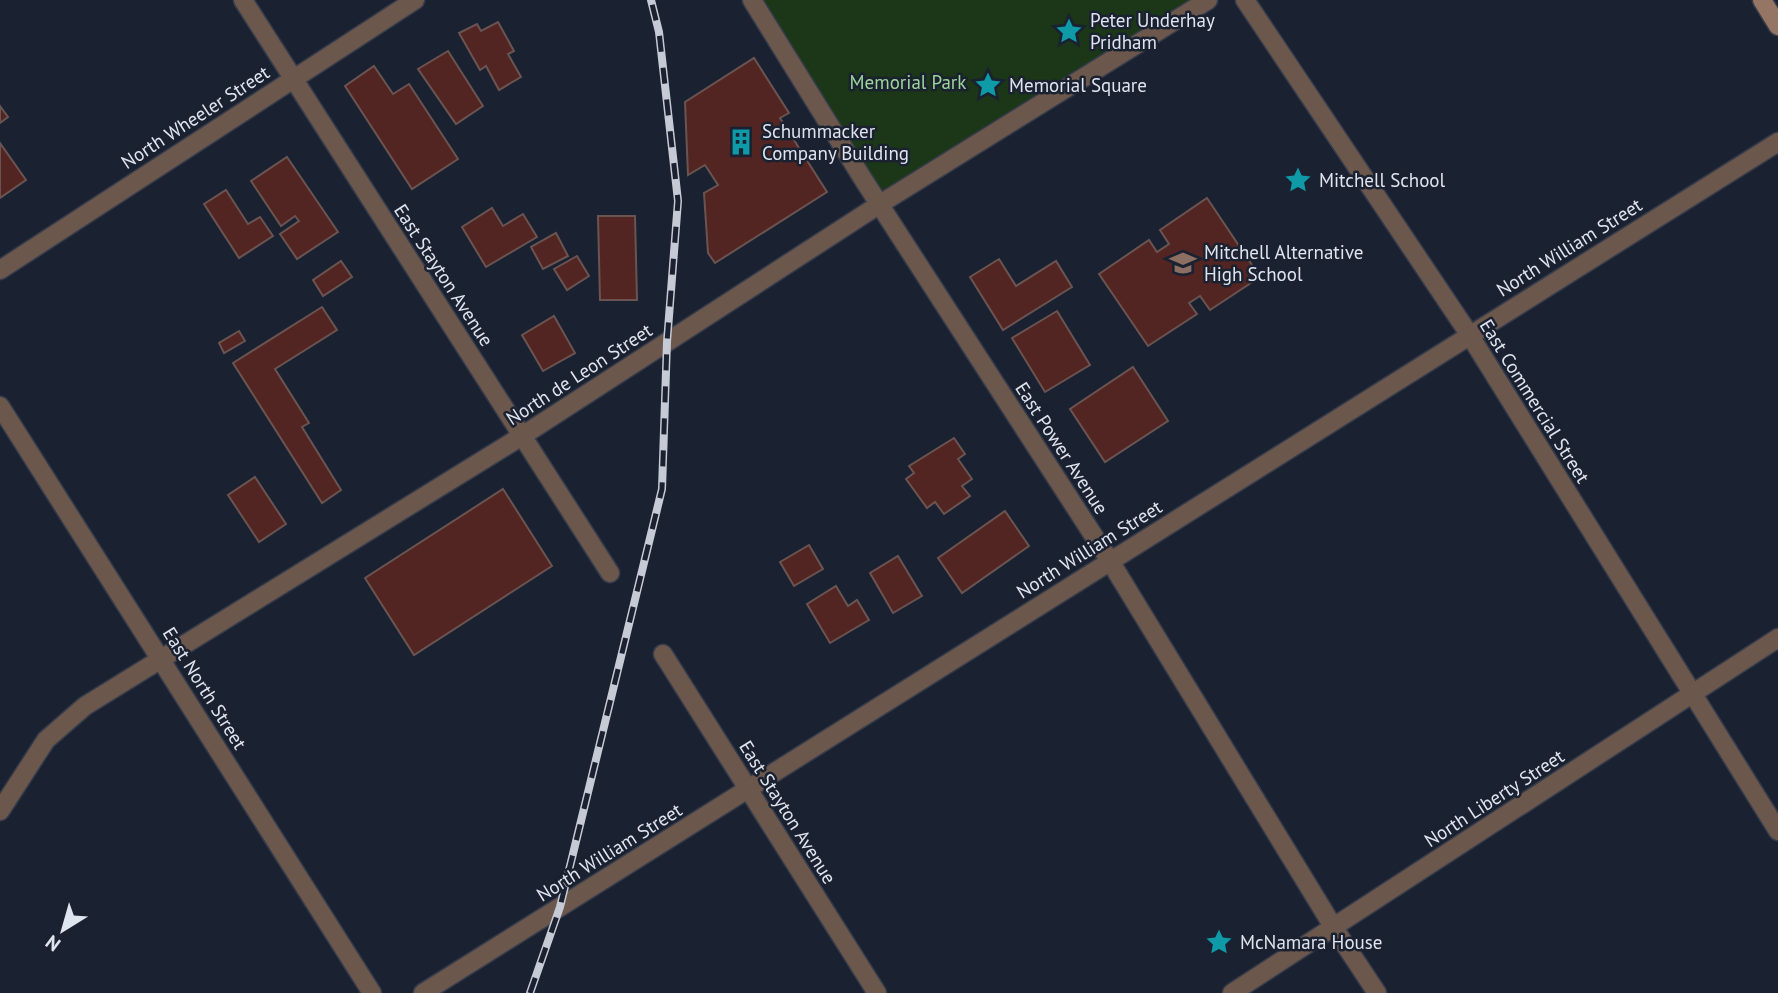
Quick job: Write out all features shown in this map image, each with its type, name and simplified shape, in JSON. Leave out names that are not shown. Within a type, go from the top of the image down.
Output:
[{"type":"main road","points":[[1762,0],[1778,26]]},
{"type":"street","name":"East Stayton Avenue","points":[[243,0],[610,573]]},
{"type":"street","name":"North Wheeler Street","points":[[0,270],[415,0]]},
{"type":"street","name":"East Power Avenue","points":[[752,0],[1110,561],[1334,928],[1377,993]]},
{"type":"street","name":"North de Leon Street","points":[[0,811],[46,740],[85,706],[523,436],[880,204],[1208,0]]},
{"type":"street","name":"East Commercial Street","points":[[1245,0],[1469,334],[1778,831]]},
{"type":"street","name":"North William Street","points":[[423,993],[1778,142]]},
{"type":"street","name":"East North Street","points":[[0,406],[372,993]]},
{"type":"street","name":"North Liberty Street","points":[[1232,993],[1778,638]]},
{"type":"street","name":"East Stayton Avenue","points":[[663,654],[877,993]]},
{"type":"green space","name":"Memorial Park","points":[[759,0],[1196,0],[881,197]]},
{"type":"building","points":[[498,22],[514,51],[508,54],[521,77],[499,90],[486,66],[480,70],[459,33],[477,24],[481,31]]},
{"type":"building","points":[[448,51],[483,106],[456,124],[418,69]]},
{"type":"building","name":"Schummacker Company Building","points":[[754,58],[789,113],[780,118],[827,192],[715,263],[708,253],[704,193],[718,185],[705,165],[688,175],[685,102]]},
{"type":"building","points":[[374,66],[393,94],[409,84],[458,159],[412,189],[345,86]]},
{"type":"building","points":[[0,106],[8,117],[0,123]]},
{"type":"building","points":[[0,143],[26,180],[0,198]]},
{"type":"building","points":[[287,157],[338,232],[297,259],[280,234],[299,221],[295,216],[281,226],[251,181]]},
{"type":"building","points":[[226,190],[248,224],[260,217],[273,236],[239,258],[204,204]]},
{"type":"building","name":"Mitchell Alternative High School","points":[[1207,198],[1260,277],[1210,310],[1200,296],[1189,303],[1197,314],[1148,346],[1099,274],[1149,240],[1157,252],[1169,244],[1160,230]]},
{"type":"building","points":[[492,208],[503,226],[523,214],[537,237],[486,267],[462,227]]},
{"type":"building","points":[[598,216],[635,216],[637,300],[600,300]]},
{"type":"building","points":[[556,233],[568,256],[543,269],[531,247]]},
{"type":"building","points":[[577,256],[589,276],[567,290],[554,269]]},
{"type":"building","points":[[999,259],[1016,286],[1056,261],[1072,287],[1003,330],[970,277]]},
{"type":"building","points":[[341,261],[352,277],[323,296],[313,280]]},
{"type":"building","points":[[322,307],[337,330],[275,369],[309,423],[302,427],[341,490],[322,503],[233,363]]},
{"type":"building","points":[[1057,311],[1090,365],[1045,392],[1012,338]]},
{"type":"building","points":[[554,316],[575,353],[543,371],[522,335]]},
{"type":"building","points":[[239,331],[245,341],[224,353],[219,343]]},
{"type":"building","points":[[1133,367],[1168,421],[1105,462],[1070,409]]},
{"type":"building","points":[[954,438],[965,454],[958,459],[972,479],[962,486],[970,496],[944,514],[935,502],[927,508],[906,479],[914,473],[909,466]]},
{"type":"building","points":[[255,477],[286,524],[259,542],[228,495]]},
{"type":"building","points":[[503,489],[552,566],[414,655],[365,578]]},
{"type":"building","points":[[1005,511],[1029,546],[962,593],[938,558]]},
{"type":"building","points":[[809,545],[823,569],[794,586],[780,562]]},
{"type":"building","points":[[898,556],[922,596],[893,613],[870,573]]},
{"type":"building","points":[[836,586],[848,606],[857,600],[869,620],[830,643],[807,604]]},
{"type":"railway","points":[[530,993],[560,907],[662,489],[667,342],[678,201],[659,32],[651,0]]},
{"type":"place","name":"Peter Underhay Pridham","points":[[1069,31]]},
{"type":"place","name":"Memorial Square","points":[[988,85]]},
{"type":"place","name":"Schummacker Company Building","points":[[741,142]]},
{"type":"place","name":"Mitchell School","points":[[1298,180]]},
{"type":"place","name":"Mitchell Alternative High School","points":[[1183,263]]},
{"type":"place","name":"McNamara House","points":[[1219,942]]}]
